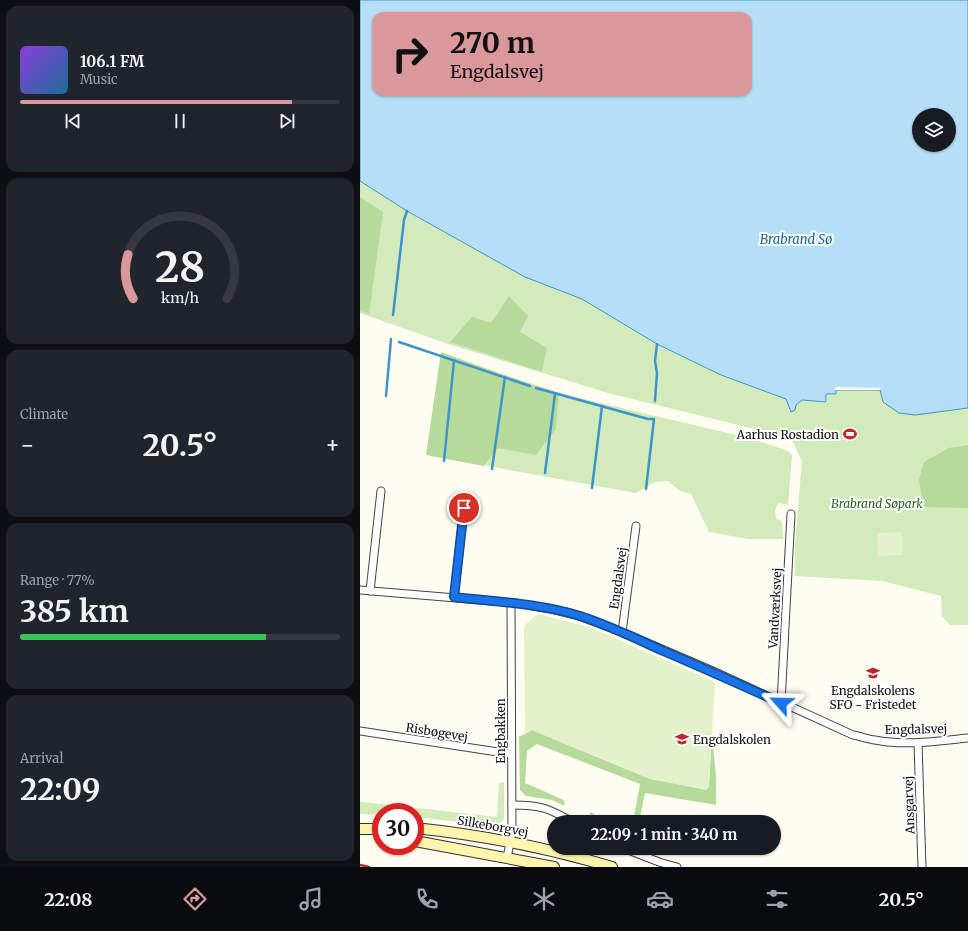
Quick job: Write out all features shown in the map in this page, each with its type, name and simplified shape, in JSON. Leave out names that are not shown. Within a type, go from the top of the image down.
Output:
[{"type":"main road","points":[[360,829],[372,829]]},
{"type":"main road","points":[[360,829],[372,832]]},
{"type":"main road","name":"Silkeborgvej","points":[[424,829],[457,832],[510,842],[570,855],[612,867]]},
{"type":"main road","points":[[424,843],[554,867]]},
{"type":"street","points":[[370,590],[381,491]]},
{"type":"street","points":[[454,597],[464,508]]},
{"type":"street","name":"Vandværksvej","points":[[781,703],[791,514]]},
{"type":"street","name":"Engdalsvej","points":[[622,632],[636,526]]},
{"type":"street","name":"Engdalsvej","points":[[360,590],[454,597],[550,608],[579,616],[622,632],[853,734],[875,740],[895,742],[918,742],[968,738]]},
{"type":"street","name":"Engbakken","points":[[507,858],[512,832],[511,603]]},
{"type":"street","name":"Risbøgevej","points":[[360,731],[512,754]]},
{"type":"street","name":"Ansgarvej","points":[[918,742],[922,867]]},
{"type":"street","points":[[512,805],[539,806],[551,809],[561,815]]},
{"type":"street","points":[[641,855],[677,867]]},
{"type":"green space","name":"Brabrand Søpark","points":[[360,181],[407,211],[525,277],[582,299],[657,344],[721,375],[786,399],[796,405],[802,400],[827,403],[827,395],[836,394],[836,390],[880,390],[882,402],[915,415],[968,408],[968,625],[950,625],[942,616],[941,596],[883,581],[795,576],[795,545],[802,461],[791,438],[608,393],[445,343],[360,313]]},
{"type":"green space","points":[[360,197],[383,212],[369,314],[360,311]]},
{"type":"green space","points":[[509,296],[528,316],[520,332],[547,348],[542,372],[450,342],[472,317],[491,323]]},
{"type":"green space","points":[[441,352],[538,387],[559,393],[556,429],[536,455],[498,448],[484,466],[426,455]]},
{"type":"green space","points":[[441,355],[571,396],[753,439],[788,451],[792,455],[788,505],[778,503],[775,511],[776,519],[782,521],[783,539],[748,539],[709,532],[691,494],[680,491],[668,481],[655,482],[636,493],[427,455]]},
{"type":"green space","points":[[968,445],[968,508],[924,507],[919,480],[924,462],[949,448]]},
{"type":"green space","points":[[902,532],[903,555],[878,556],[877,533]]},
{"type":"green space","points":[[538,614],[589,627],[715,682],[709,787],[706,790],[650,779],[532,730],[525,733],[524,626]]},
{"type":"green space","points":[[532,730],[650,779],[709,787],[711,744],[713,745],[716,776],[716,805],[645,793],[640,815],[634,815],[640,784],[537,744],[527,751],[525,783],[564,800],[565,806],[552,800],[526,796],[520,790],[519,737]]},
{"type":"green space","points":[[504,782],[504,819],[500,823],[493,826],[424,818],[424,809],[497,817],[499,783]]},
{"type":"green space","points":[[360,802],[372,803],[372,815],[360,814]]},
{"type":"water","name":"Brabrand Sø","points":[[360,0],[968,0],[968,408],[915,415],[899,413],[883,402],[880,390],[836,390],[836,394],[826,394],[826,402],[802,400],[796,405],[795,410],[791,412],[786,399],[721,375],[657,344],[582,299],[525,277],[407,211],[360,181]]},
{"type":"pier","points":[[835,387],[880,388],[880,390],[835,390]]},
{"type":"waterway","points":[[393,315],[404,220],[407,211]]},
{"type":"waterway","points":[[386,396],[391,339]]},
{"type":"waterway","points":[[399,342],[530,386]]},
{"type":"waterway","points":[[655,401],[657,373],[655,361],[657,344]]},
{"type":"waterway","points":[[444,461],[454,361]]},
{"type":"waterway","points":[[492,469],[505,377]]},
{"type":"waterway","points":[[536,388],[648,419],[654,419],[646,489]]},
{"type":"waterway","points":[[545,473],[555,394]]},
{"type":"waterway","points":[[592,488],[602,406]]},
{"type":"railway","points":[[360,865],[369,867]]},
{"type":"place","name":"Aarhus Rostadion","points":[[850,434]]},
{"type":"place","name":"Engdalskolens SFO - Fristedet","points":[[873,673]]},
{"type":"place","name":"Engdalskolen","points":[[682,739]]},
{"type":"route","points":[[464,508],[454,597],[550,608],[579,616],[622,632],[715,672],[781,703]]}]
